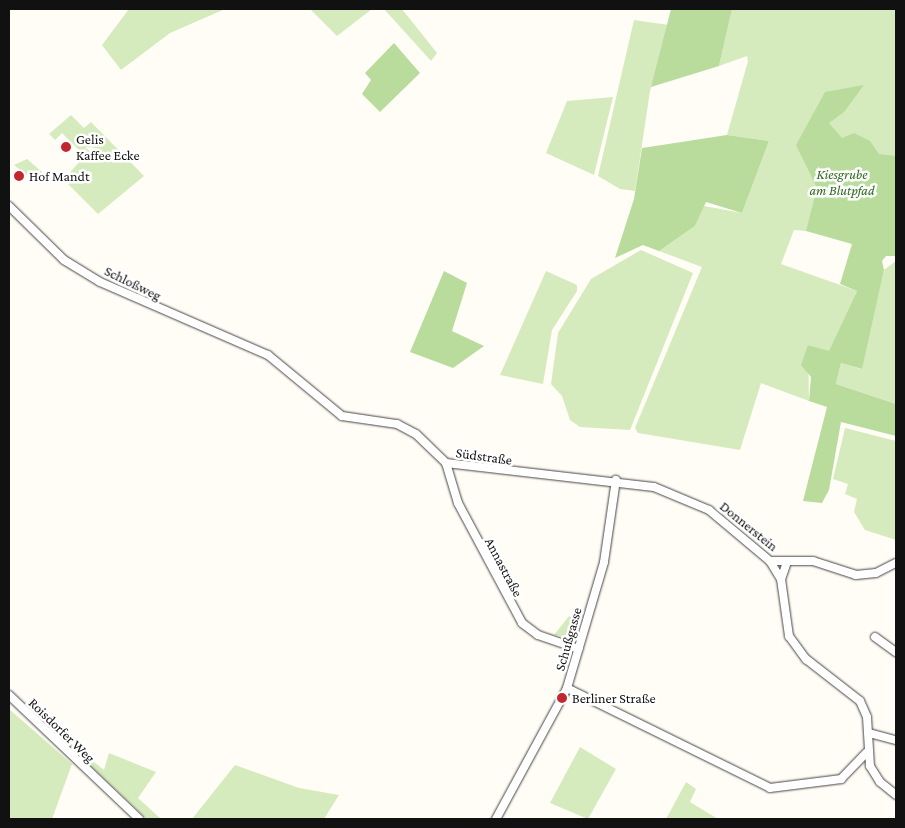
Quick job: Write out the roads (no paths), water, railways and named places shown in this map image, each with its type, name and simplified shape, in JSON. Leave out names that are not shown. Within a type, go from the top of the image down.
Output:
[{"type":"street","name":"Schloßweg","points":[[9,206],[76,268],[184,321],[266,354]]},
{"type":"street","name":"Südstraße","points":[[266,354],[288,368],[330,410],[397,424],[416,434],[446,463],[616,480]]},
{"type":"street","name":"Annastraße","points":[[446,463],[458,503],[522,623],[538,635],[579,649]]},
{"type":"street","name":"Donnerstein","points":[[616,480],[690,500],[770,561],[813,562],[856,575],[876,573],[896,563]]},
{"type":"street","name":"Schußgasse","points":[[496,819],[567,688],[604,562],[616,480]]},
{"type":"street","points":[[770,561],[781,579],[789,636],[796,649],[860,701],[869,734],[866,753],[880,782],[896,795]]},
{"type":"street","points":[[781,579],[787,562]]},
{"type":"street","points":[[875,637],[896,652]]},
{"type":"street","points":[[567,688],[770,788],[841,779],[866,753]]},
{"type":"street","name":"Roisdorfer Weg","points":[[9,695],[98,782],[139,819]]},
{"type":"street","points":[[869,734],[896,740]]},
{"type":"place","name":"Gelis Kaffee Ecke","points":[[66,147]]},
{"type":"place","name":"Hof Mandt","points":[[19,176]]},
{"type":"place","name":"Berliner Straße","points":[[562,698]]},
{"type":"park label","name":"Kiesgrube am Blutpfad","points":[[842,182]]}]
